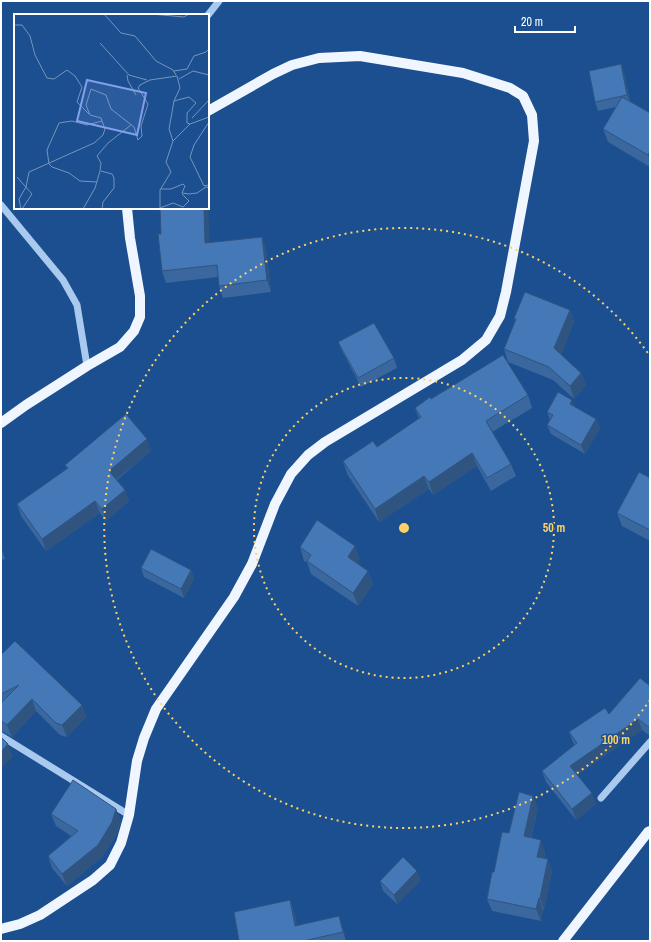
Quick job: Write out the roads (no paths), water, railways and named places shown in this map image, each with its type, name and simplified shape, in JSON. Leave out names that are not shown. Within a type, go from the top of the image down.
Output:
[{"type":"main road","points":[[1,929],[20,924],[40,915],[93,880],[110,865],[122,843],[129,814],[138,761],[144,738],[156,709],[234,597],[252,564],[275,504],[291,474],[308,455],[325,442],[462,360],[486,340],[500,316],[506,292],[534,141],[532,114],[523,96],[510,88],[463,74],[360,56],[319,58],[292,66],[273,74],[209,110]]},
{"type":"main road","points":[[1,423],[87,366],[120,347],[134,332],[140,317],[140,296],[130,238],[127,209]]},
{"type":"main road","points":[[563,941],[650,831]]},
{"type":"street","points":[[209,14],[219,1]]},
{"type":"street","points":[[1,205],[67,286],[77,305],[87,366]]},
{"type":"street","points":[[1,736],[129,814]]},
{"type":"street","points":[[600,798],[650,742]]}]
